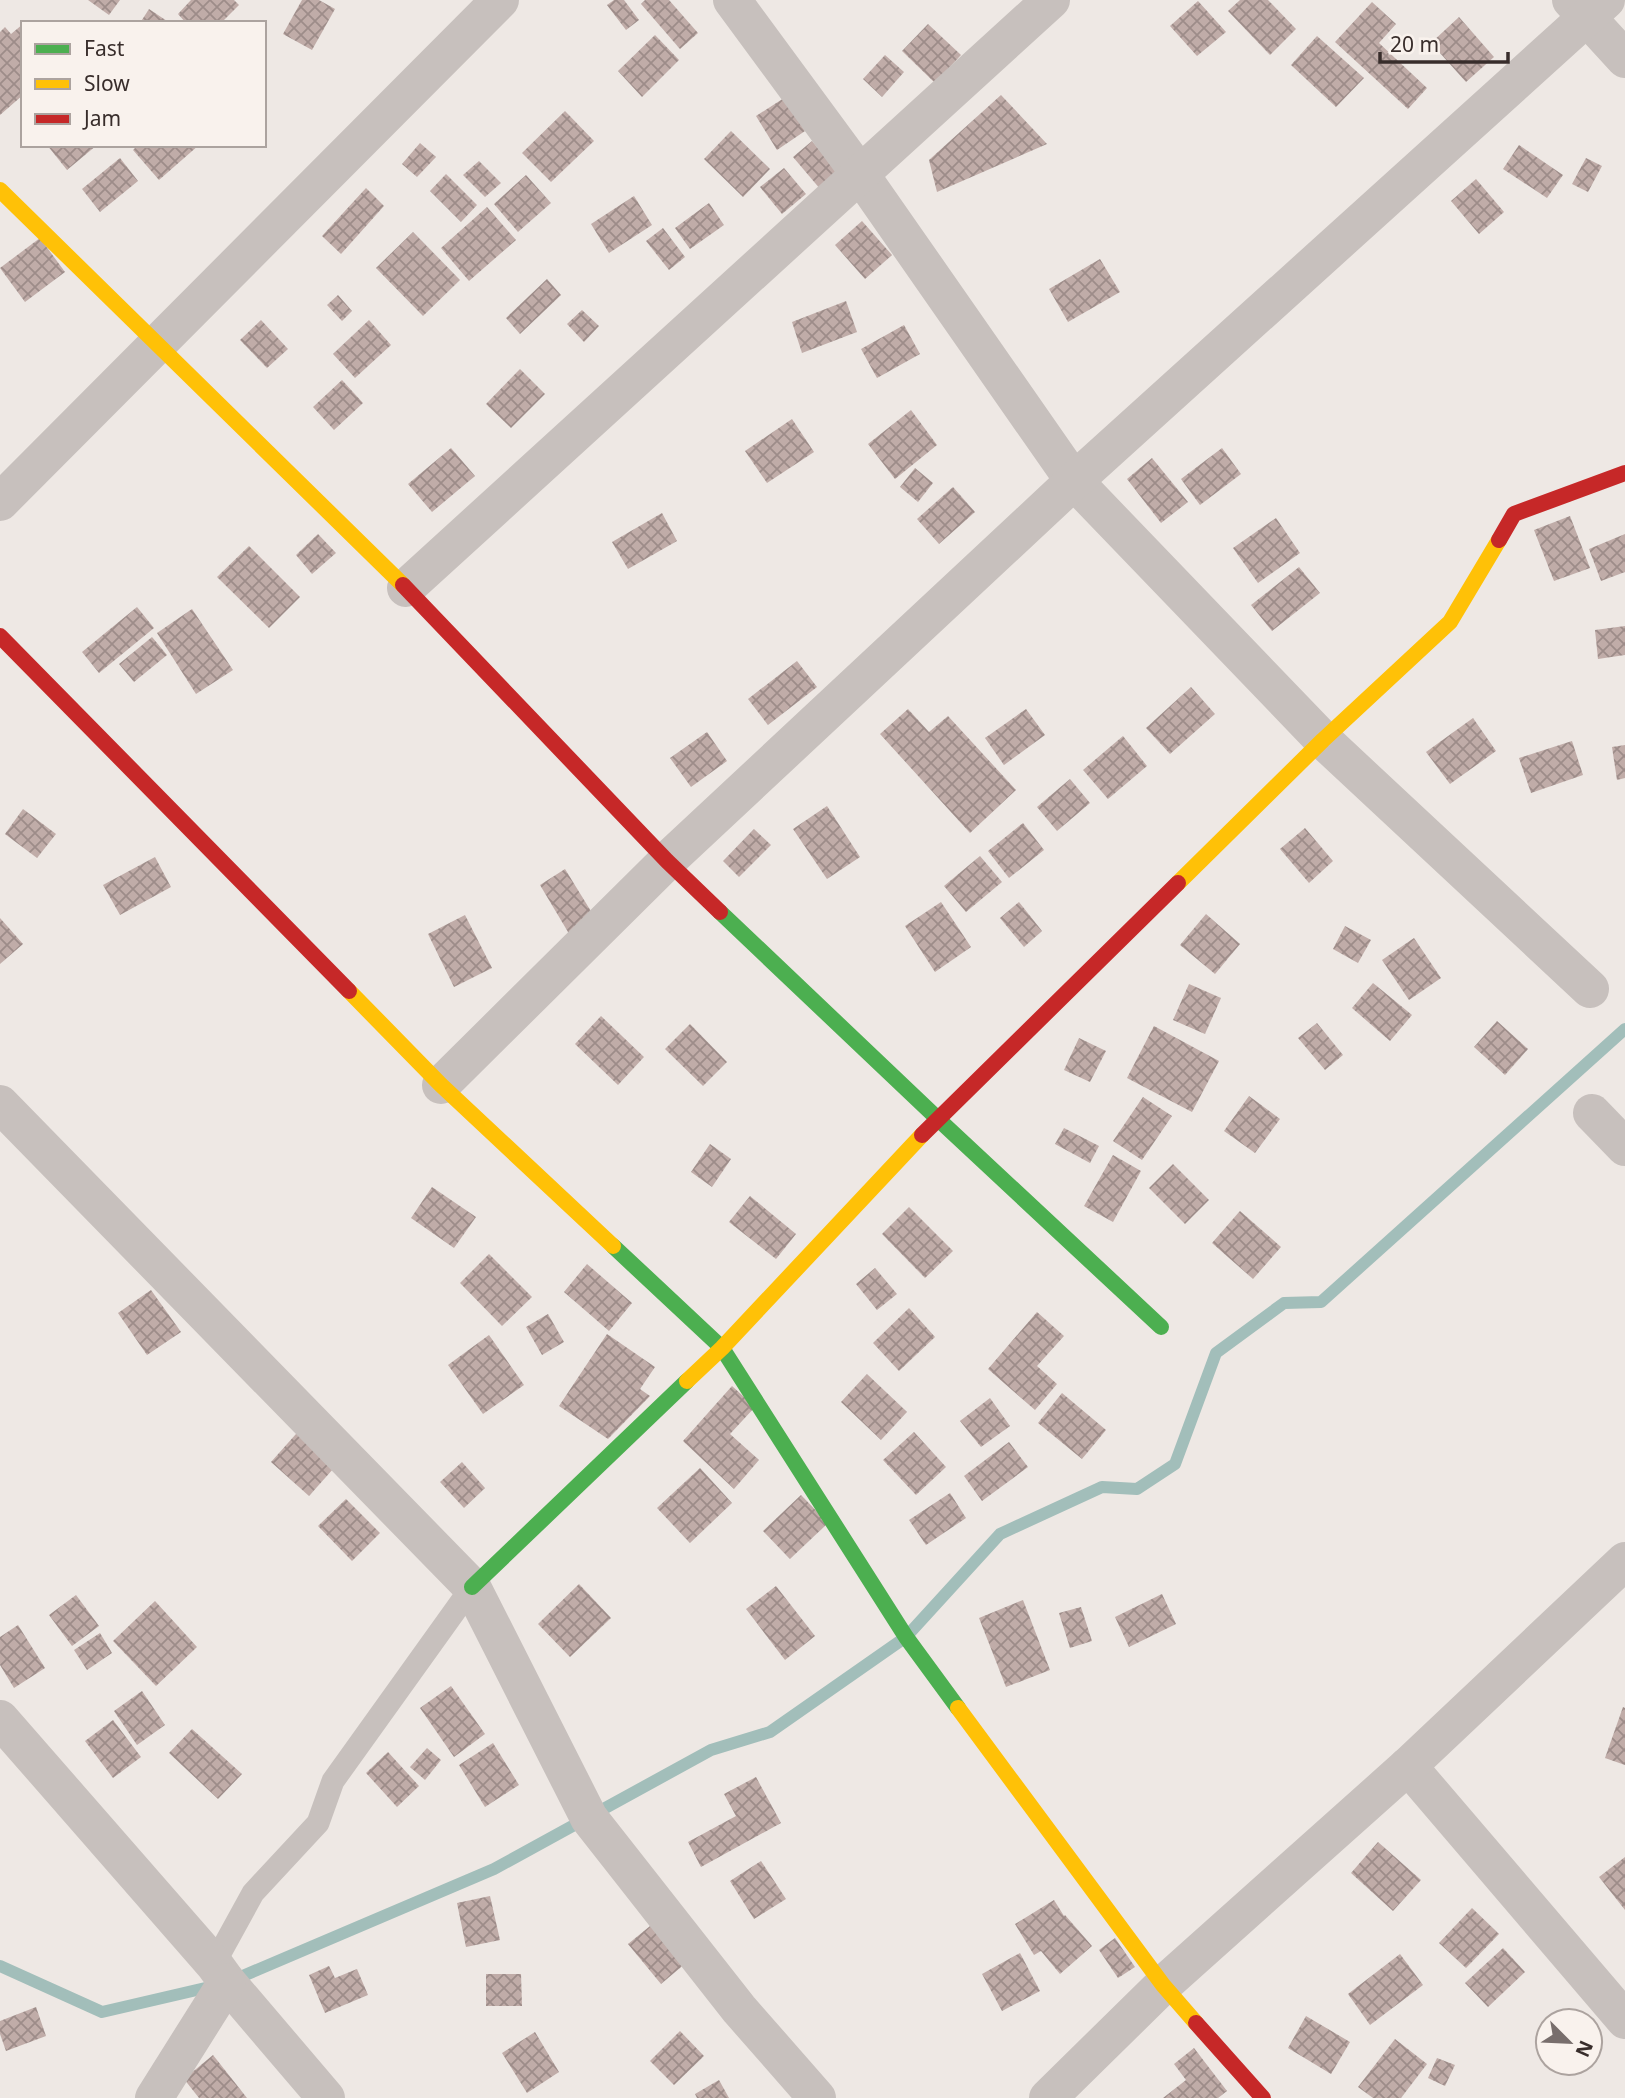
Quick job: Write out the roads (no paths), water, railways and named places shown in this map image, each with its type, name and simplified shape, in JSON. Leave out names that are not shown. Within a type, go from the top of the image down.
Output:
[{"type":"street","points":[[0,502],[500,0]]},
{"type":"street","points":[[732,0],[860,174],[1074,481],[1322,740],[1590,989]]},
{"type":"street","points":[[406,588],[1051,0]]},
{"type":"street","points":[[441,1085],[667,861],[1588,6],[1625,59]]},
{"type":"street","points":[[0,190],[406,588],[667,861],[1161,1327]]},
{"type":"street","points":[[472,1587],[722,1348],[938,1119],[1322,740],[1450,622],[1514,514],[1625,473]]},
{"type":"street","points":[[0,636],[441,1085],[722,1348],[906,1637],[1163,1985],[1263,2098]]},
{"type":"street","points":[[0,1104],[472,1587],[589,1818],[739,2009],[817,2098]]},
{"type":"street","points":[[1592,1113],[1625,1147]]},
{"type":"street","points":[[1048,2098],[1163,1985],[1408,1766],[1625,1561]]},
{"type":"street","points":[[0,1718],[327,2098]]},
{"type":"street","points":[[1408,1766],[1625,2020]]},
{"type":"street","points":[[154,2098],[221,1973]]},
{"type":"lane","points":[[221,1973],[253,1893],[318,1823],[333,1780],[472,1587]]},
{"type":"waterway","points":[[231,1981],[494,1869],[711,1750],[770,1732],[906,1637],[1000,1534],[1102,1487],[1137,1489],[1175,1464],[1216,1353],[1284,1303],[1321,1302],[1625,1029]]},
{"type":"waterway","points":[[0,1966],[102,2012],[214,1986]]}]
